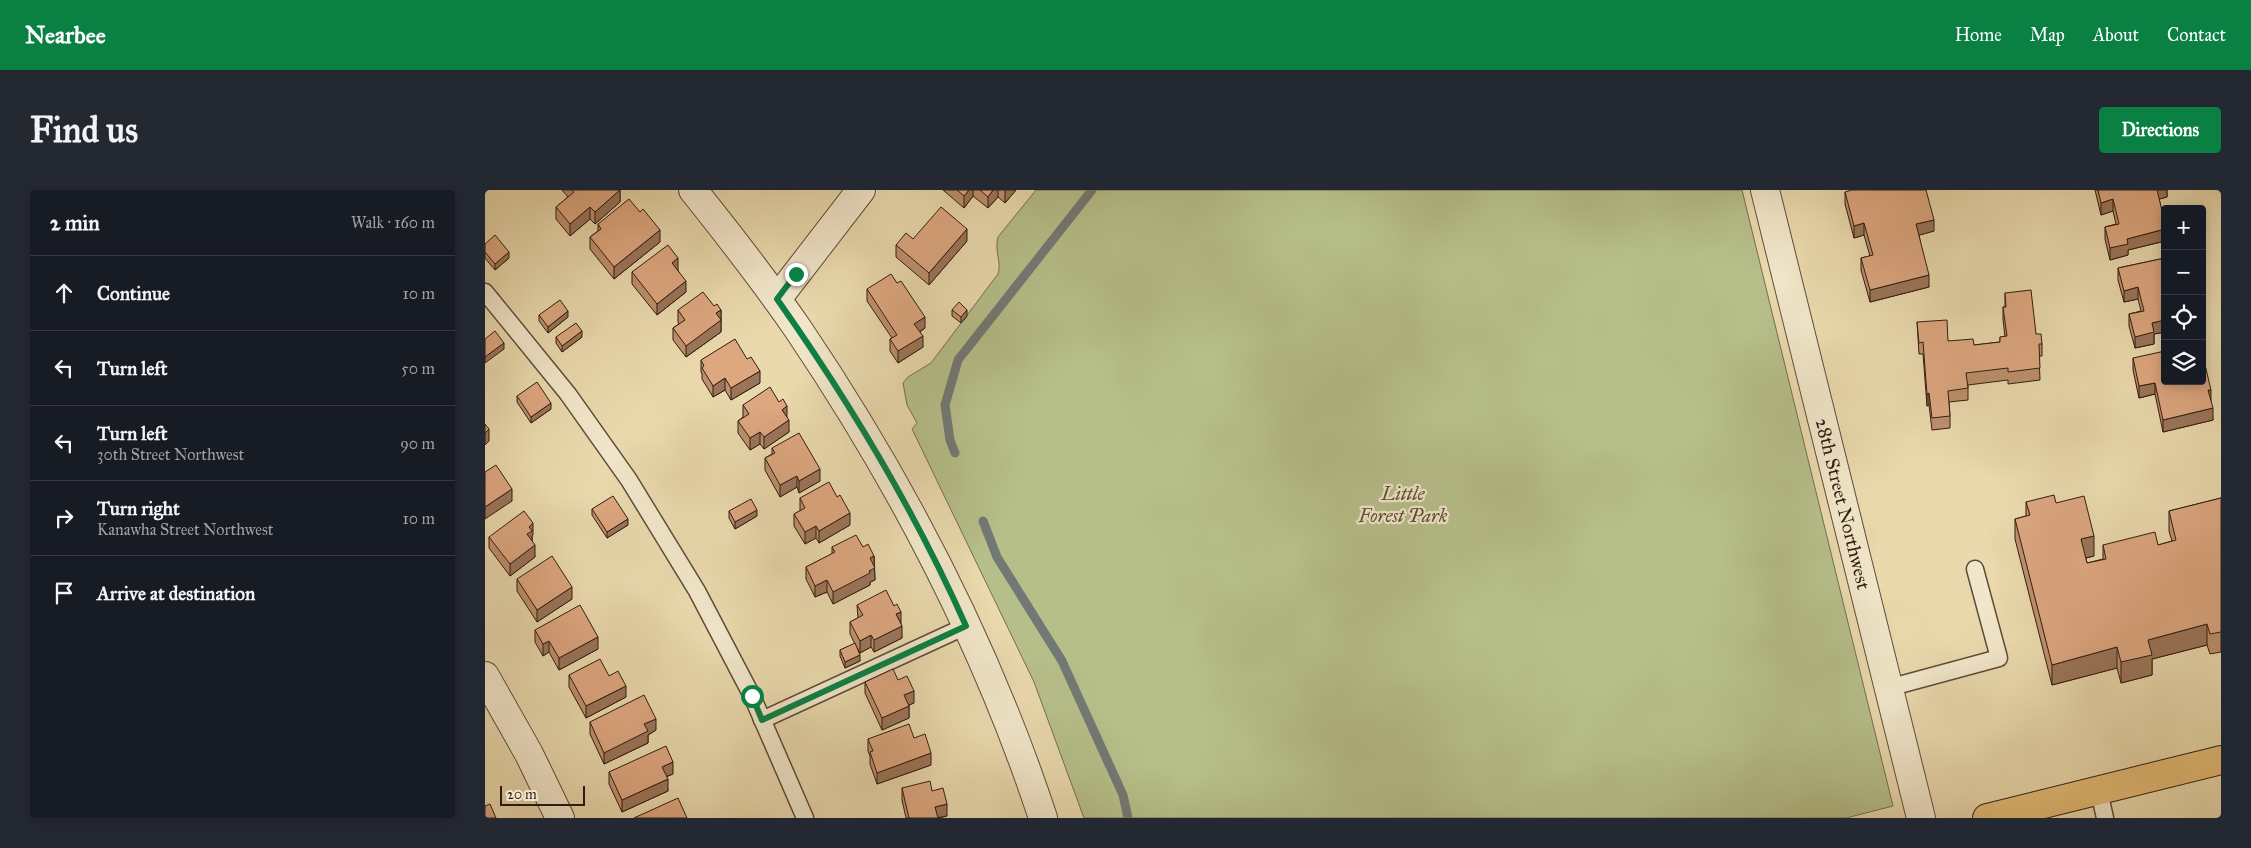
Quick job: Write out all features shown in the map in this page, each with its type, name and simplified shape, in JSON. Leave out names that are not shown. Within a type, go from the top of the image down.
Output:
[{"type":"main road","points":[[1987,818],[2221,760]]},
{"type":"street","points":[[693,190],[777,299],[824,368],[869,441],[936,563],[966,626],[1011,730],[1043,818]]},
{"type":"street","points":[[777,299],[861,190]]},
{"type":"street","name":"28th Street Northwest","points":[[1765,190],[1921,818]]},
{"type":"street","points":[[485,676],[529,754],[560,818]]},
{"type":"lane","points":[[485,292],[568,394],[629,480],[697,590],[762,720],[805,818]]},
{"type":"lane","points":[[1888,688],[1999,658],[1975,569]]},
{"type":"lane","points":[[762,720],[966,626]]},
{"type":"lane","points":[[2099,790],[2105,818]]},
{"type":"green space","name":"Little Forest Park","points":[[1036,190],[1742,190],[1893,806],[1846,818],[1084,818],[1034,682],[912,429],[917,423],[907,405],[903,383],[908,377],[931,363],[998,274],[998,237]]},
{"type":"building","points":[[572,190],[620,190],[595,212],[590,207],[570,224],[556,207],[574,192]]},
{"type":"building","points":[[957,190],[969,190],[964,196]]},
{"type":"building","points":[[980,190],[993,190],[988,197]]},
{"type":"building","points":[[1852,190],[1926,190],[1934,220],[1916,224],[1929,275],[1870,290],[1861,258],[1873,255],[1864,223],[1854,226],[1845,192]]},
{"type":"building","points":[[2098,190],[2157,190],[2161,206],[2161,230],[2127,239],[2128,244],[2110,248],[2105,227],[2119,224],[2113,199],[2101,203]]},
{"type":"building","points":[[629,199],[640,212],[643,209],[660,230],[614,267],[590,237],[601,229],[598,224]]},
{"type":"building","points":[[941,207],[967,229],[929,273],[896,245],[906,233],[913,239]]},
{"type":"building","points":[[495,235],[509,252],[495,264],[485,252],[485,244]]},
{"type":"building","points":[[668,245],[678,258],[672,263],[686,281],[657,304],[632,272]]},
{"type":"building","points":[[2161,259],[2161,321],[2152,323],[2154,332],[2135,337],[2129,314],[2144,311],[2138,287],[2124,291],[2118,268]]},
{"type":"building","points":[[891,274],[897,283],[901,281],[925,317],[914,324],[923,336],[898,351],[890,339],[897,335],[867,289]]},
{"type":"building","points":[[2031,290],[2036,334],[2041,334],[2042,344],[2039,344],[2040,368],[2008,372],[2008,368],[1966,373],[1968,388],[1948,391],[1950,416],[1932,418],[1929,393],[1927,394],[1923,342],[1919,343],[1917,322],[1947,320],[1948,341],[1973,339],[1974,345],[2000,342],[2000,337],[2007,336],[2003,307],[2006,307],[2005,293]]},
{"type":"building","points":[[703,292],[714,306],[717,304],[721,310],[716,313],[721,320],[686,346],[673,328],[685,320],[678,310]]},
{"type":"building","points":[[560,300],[568,311],[548,327],[539,315]]},
{"type":"building","points":[[959,302],[967,310],[961,317],[952,310]]},
{"type":"building","points":[[576,323],[582,331],[562,346],[556,337]]},
{"type":"building","points":[[495,331],[504,343],[485,357],[485,339]]},
{"type":"building","points":[[735,339],[747,359],[751,357],[760,371],[731,388],[725,378],[713,386],[702,368],[704,366],[701,360]]},
{"type":"building","points":[[2161,352],[2161,385],[2206,385],[2206,369],[2211,390],[2208,390],[2213,408],[2163,420],[2155,383],[2139,386],[2133,358]]},
{"type":"building","points":[[537,382],[551,403],[531,417],[517,396]]},
{"type":"building","points":[[770,387],[779,402],[783,399],[787,406],[782,410],[789,420],[764,437],[760,432],[750,438],[738,421],[749,414],[743,405]]},
{"type":"building","points":[[485,424],[489,429],[485,433]]},
{"type":"building","points":[[799,433],[820,469],[799,481],[797,476],[780,485],[765,458],[775,453],[772,448]]},
{"type":"building","points":[[496,465],[512,489],[485,507],[485,472]]},
{"type":"building","points":[[829,482],[837,497],[840,495],[850,513],[819,531],[816,526],[805,532],[794,514],[805,508],[800,498]]},
{"type":"building","points":[[2054,495],[2056,503],[2084,496],[2094,536],[2081,539],[2087,563],[2106,559],[2103,545],[2155,532],[2158,545],[2176,540],[2169,511],[2221,498],[2221,632],[2210,634],[2207,624],[2148,640],[2152,655],[2121,662],[2117,647],[2052,665],[2015,519],[2030,515],[2026,502]]},
{"type":"building","points":[[613,496],[628,519],[607,532],[592,509]]},
{"type":"building","points":[[751,499],[757,510],[735,522],[729,511]]},
{"type":"building","points":[[524,511],[533,523],[529,527],[532,531],[527,534],[535,545],[510,564],[489,537]]},
{"type":"building","points":[[856,535],[863,547],[868,544],[874,556],[870,558],[875,568],[869,571],[870,573],[833,592],[827,580],[815,586],[806,567],[835,552],[832,547]]},
{"type":"building","points":[[552,556],[572,587],[537,610],[517,579]]},
{"type":"building","points":[[886,590],[894,606],[897,604],[901,612],[896,614],[902,626],[874,640],[871,635],[860,641],[850,622],[863,615],[857,605]]},
{"type":"building","points":[[580,605],[598,637],[559,658],[549,641],[543,644],[535,630]]},
{"type":"building","points":[[855,643],[860,655],[845,662],[840,650]]},
{"type":"building","points":[[600,659],[609,676],[618,671],[626,686],[586,706],[569,675]]},
{"type":"building","points":[[893,669],[898,680],[907,676],[914,691],[904,695],[909,706],[882,718],[865,682]]},
{"type":"building","points":[[644,695],[656,719],[644,724],[648,731],[604,753],[590,722]]},
{"type":"building","points":[[909,724],[914,738],[925,734],[931,753],[877,773],[870,752],[873,751],[868,739]]},
{"type":"building","points":[[666,746],[673,762],[662,767],[668,779],[622,800],[609,772]]},
{"type":"building","points":[[930,781],[932,791],[943,788],[947,804],[935,807],[938,818],[909,818],[902,788]]},
{"type":"building","points":[[678,798],[687,818],[634,818]]},
{"type":"building","points":[[490,804],[496,818],[485,818],[485,806]]},
{"type":"waterway","points":[[955,453],[950,440],[945,405],[958,360],[1092,190]]},
{"type":"waterway","points":[[983,521],[997,557],[1062,661],[1123,795],[1128,818]]},
{"type":"route","points":[[752,696],[762,720],[966,626],[936,563],[869,441],[824,368],[777,299],[796,274]]}]
